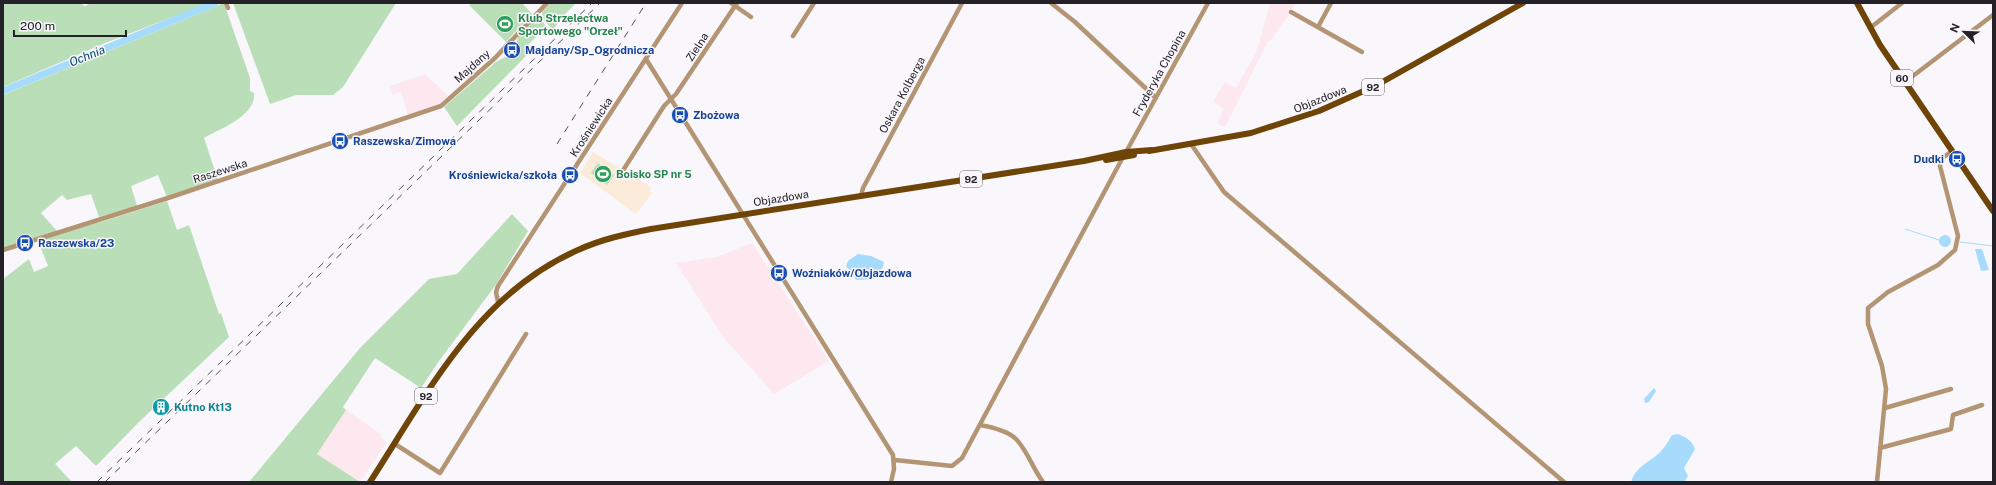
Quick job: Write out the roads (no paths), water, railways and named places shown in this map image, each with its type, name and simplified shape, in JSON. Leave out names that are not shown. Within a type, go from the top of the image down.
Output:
[{"type":"main road","name":"Objazdowa","points":[[498,302],[549,264],[596,243],[628,234],[742,214],[1125,155],[1191,144],[1270,128],[1334,105],[1377,85],[1523,3]]},
{"type":"main road","name":"60","points":[[1856,3],[1870,28],[1905,82],[1993,211]]},
{"type":"main road","name":"92","points":[[370,482],[458,349],[477,324],[498,302]]},
{"type":"street","name":"Majdany","points":[[441,106],[494,58],[547,3]]},
{"type":"street","name":"Krośniewicka","points":[[498,302],[496,292],[498,286],[682,3]]},
{"type":"street","points":[[793,36],[814,3]]},
{"type":"street","name":"Oskara Kolberga","points":[[861,196],[863,188],[962,3]]},
{"type":"street","points":[[1051,3],[1075,22],[1156,98]]},
{"type":"street","name":"Fryderyka Chopina","points":[[895,460],[952,466],[962,458],[1208,3]]},
{"type":"street","points":[[1318,27],[1332,3]]},
{"type":"street","points":[[1870,28],[1902,3]]},
{"type":"street","points":[[734,4],[751,17]]},
{"type":"street","name":"Zielna","points":[[622,172],[664,106],[676,94],[734,4]]},
{"type":"street","points":[[1291,12],[1362,52]]},
{"type":"street","points":[[1905,82],[1993,15]]},
{"type":"street","points":[[646,59],[895,460],[891,482]]},
{"type":"street","name":"Raszewska","points":[[3,250],[176,195],[441,106]]},
{"type":"street","points":[[1191,144],[1224,192],[1564,482]]},
{"type":"street","points":[[1877,482],[1886,389],[1882,366],[1868,324],[1868,308],[1888,292],[1938,265],[1955,250],[1958,236],[1940,163],[1941,159],[1952,151]]},
{"type":"street","points":[[395,444],[440,472],[526,334]]},
{"type":"street","points":[[1885,408],[1951,389]]},
{"type":"street","points":[[1880,448],[1951,429],[1953,415],[1982,405]]},
{"type":"street","points":[[980,425],[1011,435],[1017,439],[1043,482]]},
{"type":"water","points":[[1943,235],[1947,235],[1951,241],[1947,247],[1943,247],[1939,243],[1939,239]]},
{"type":"water","points":[[1975,249],[1982,249],[1989,270],[1981,271]]},
{"type":"water","points":[[858,254],[871,256],[884,262],[883,267],[874,279],[856,280],[846,266],[848,261]]},
{"type":"water","points":[[1654,388],[1656,391],[1649,402],[1645,403],[1644,399]]},
{"type":"water","points":[[1678,434],[1690,441],[1695,449],[1684,468],[1688,476],[1684,482],[1631,482],[1638,469],[1659,453],[1672,435]]},
{"type":"waterway","name":"Ochnia","points":[[3,91],[215,3]]},
{"type":"waterway","points":[[1905,229],[1939,240]]},
{"type":"waterway","points":[[1960,242],[1993,246]]},
{"type":"railway","points":[[97,482],[592,3]]},
{"type":"railway","points":[[105,482],[600,3]]},
{"type":"railway","points":[[557,144],[646,3]]},
{"type":"place","name":"Klub Strzelectwa Sportowego \"Orzeł\"","points":[[505,24]]},
{"type":"place","name":"Majdany/Sp_Ogrodnicza","points":[[512,50]]},
{"type":"place","name":"Zbożowa","points":[[680,115]]},
{"type":"place","name":"Raszewska/Zimowa","points":[[340,141]]},
{"type":"place","name":"Dudki","points":[[1957,159]]},
{"type":"place","name":"Boisko SP nr 5","points":[[603,174]]},
{"type":"place","name":"Krośniewicka/szkoła","points":[[570,175]]},
{"type":"place","name":"Raszewska/23","points":[[25,243]]},
{"type":"place","name":"Woźniaków/Objazdowa","points":[[779,273]]},
{"type":"place","name":"Kutno Kt13","points":[[161,407]]}]
